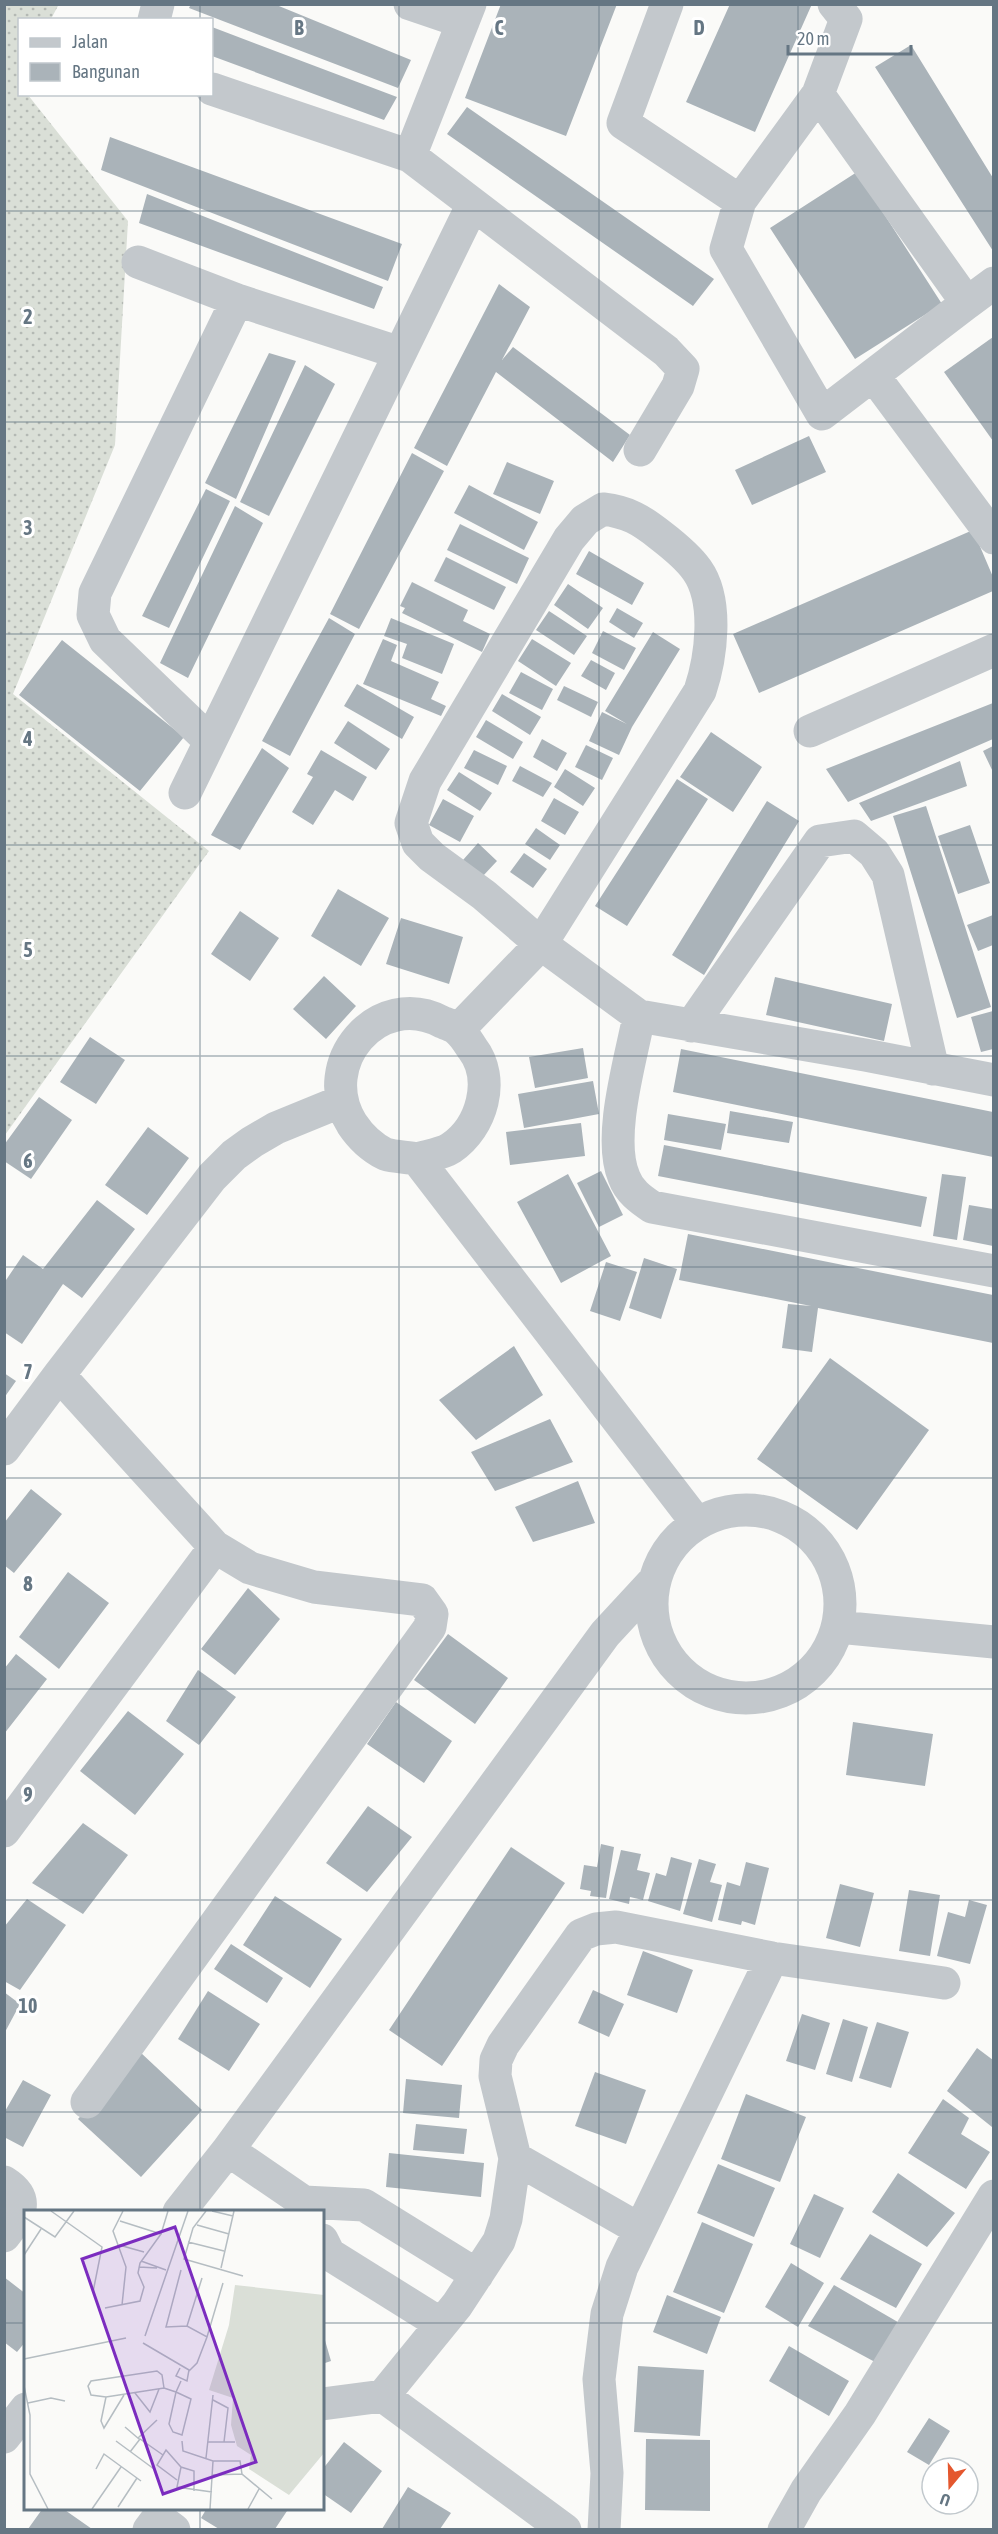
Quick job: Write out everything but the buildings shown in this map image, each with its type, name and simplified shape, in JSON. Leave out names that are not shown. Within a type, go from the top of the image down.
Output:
[{"type":"street","points":[[410,4],[466,13],[410,156]]},
{"type":"street","points":[[667,4],[622,123],[740,201]]},
{"type":"street","points":[[834,4],[846,19],[818,94],[740,201],[726,249],[822,414],[993,283]]},
{"type":"street","points":[[213,89],[410,156],[666,351],[683,369],[678,386],[640,450]]},
{"type":"street","points":[[818,94],[967,303]]},
{"type":"street","points":[[184,793],[473,204]]},
{"type":"street","points":[[138,262],[237,300],[400,353]]},
{"type":"street","points":[[210,741],[105,640],[93,615],[95,593],[237,300]]},
{"type":"street","points":[[873,375],[993,538]]},
{"type":"street","points":[[458,1030],[541,944],[700,691],[710,652],[710,613],[707,594],[698,571],[673,545],[648,525],[624,512],[603,509],[585,520],[569,539],[425,781],[411,824],[418,843],[432,857],[484,895],[541,944],[639,1016],[865,1055],[993,1080]]},
{"type":"street","points":[[810,731],[993,650]]},
{"type":"street","points":[[691,1026],[820,841],[854,836],[874,853],[888,874],[933,1069]]},
{"type":"street","points":[[399,1014],[430,1015],[458,1030],[480,1057],[485,1091],[474,1124],[450,1148],[417,1159],[386,1154],[360,1136],[343,1110],[342,1101],[339,1079],[349,1049],[370,1026],[399,1014]]},
{"type":"street","points":[[639,1016],[620,1113],[618,1153],[624,1178],[636,1196],[652,1207],[993,1271]]},
{"type":"street","points":[[4,1449],[212,1177],[234,1155],[276,1128],[298,1121],[342,1101]]},
{"type":"street","points":[[417,1159],[697,1523]]},
{"type":"street","points":[[59,1375],[215,1547],[250,1568],[314,1587],[422,1600],[432,1614],[430,1627],[87,2102]]},
{"type":"street","points":[[744,1510],[769,1514],[792,1522],[812,1537],[827,1557],[837,1579],[841,1603],[838,1628],[824,1657],[814,1670],[794,1685],[772,1695],[747,1699],[723,1696],[700,1687],[680,1672],[664,1653],[655,1630],[651,1606],[654,1581],[663,1559],[678,1539],[697,1523],[719,1514],[744,1510]]},
{"type":"street","points":[[4,1831],[215,1547]]},
{"type":"street","points":[[180,2210],[228,2150],[605,1634],[654,1581]]},
{"type":"street","points":[[838,1628],[993,1642]]},
{"type":"street","points":[[383,2396],[441,2324],[499,2241],[506,2219],[515,2158],[495,2076],[496,2060],[503,2045],[581,1935],[597,1929],[616,1927],[772,1958],[944,1983]]},
{"type":"street","points":[[604,2529],[607,2473],[599,2379],[606,2314],[622,2267],[639,2229],[772,1958]]},
{"type":"street","points":[[228,2150],[307,2207],[364,2205],[477,2275]]},
{"type":"street","points":[[515,2158],[639,2229]]},
{"type":"street","points":[[4,2182],[16,2189],[21,2199],[17,2220],[4,2236]]},
{"type":"street","points":[[784,2529],[806,2491],[860,2414],[993,2196]]},
{"type":"street","points":[[324,2244],[329,2254],[441,2324]]},
{"type":"street","points":[[324,2404],[383,2396],[565,2529]]},
{"type":"street","points":[[4,2437],[24,2412]]},
{"type":"shaded area","points":[[59,4],[52,18],[18,18],[18,96],[29,96],[128,221],[115,445],[13,694],[209,851],[5,1135],[4,5]]}]
